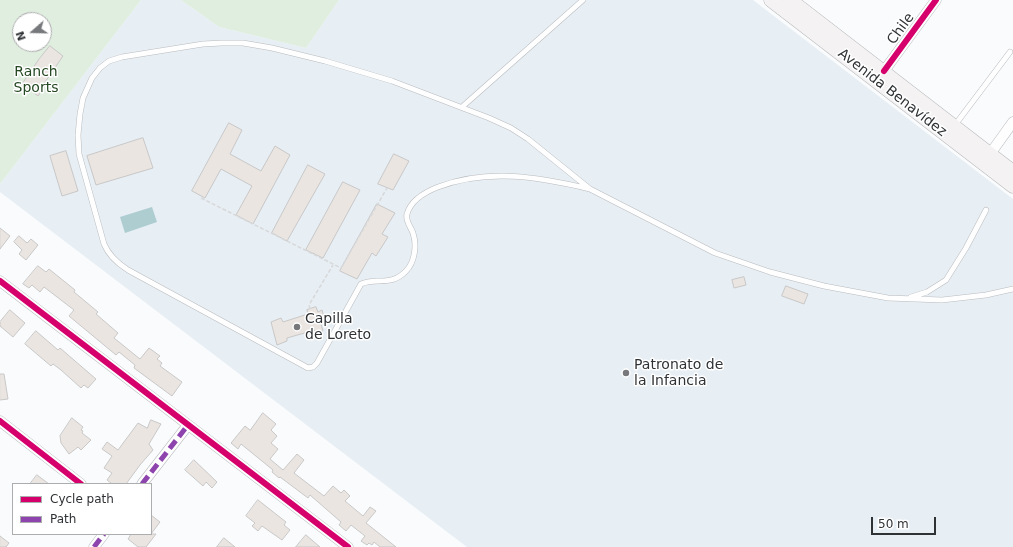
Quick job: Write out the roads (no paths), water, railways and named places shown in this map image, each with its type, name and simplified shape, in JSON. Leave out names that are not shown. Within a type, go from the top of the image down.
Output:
[{"type":"main road","name":"Avenida Benavídez","points":[[771,0],[1013,186]]},
{"type":"main road","name":"Avenida Benavídez","points":[[790,0],[1013,172]]},
{"type":"street","name":"Chile","points":[[884,71],[936,0]]},
{"type":"street","points":[[990,154],[1013,122]]},
{"type":"street","points":[[0,281],[348,547]]},
{"type":"street","points":[[0,421],[80,483]]},
{"type":"street","points":[[143,483],[188,425]]},
{"type":"street","points":[[94,547],[103,535]]},
{"type":"lane","points":[[462,107],[583,0]]},
{"type":"lane","points":[[590,189],[560,182],[500,175],[447,184],[422,195],[411,205],[406,215],[407,223],[413,234],[414,252],[411,265],[405,272],[394,279],[382,282],[366,282],[361,284],[317,363],[313,367],[308,368],[120,265],[107,251],[104,244],[79,154],[78,128],[83,98],[92,78],[100,68],[109,61],[122,57],[203,44],[243,43],[325,61],[392,81],[500,123],[528,139],[590,189],[715,253],[770,272],[824,286],[888,298],[902,299],[942,300],[986,295],[1013,289]]},
{"type":"lane","points":[[954,126],[1010,52]]},
{"type":"lane","points":[[902,299],[927,292],[946,280],[966,248],[986,210]]},
{"type":"water","points":[[152,207],[157,222],[125,233],[120,217]]},
{"type":"place","name":"Capilla de Loreto","points":[[297,327]]},
{"type":"place","name":"Patronato de la Infancia","points":[[626,373]]},
{"type":"park label","name":"Ranch Sports","points":[[36,80]]}]
